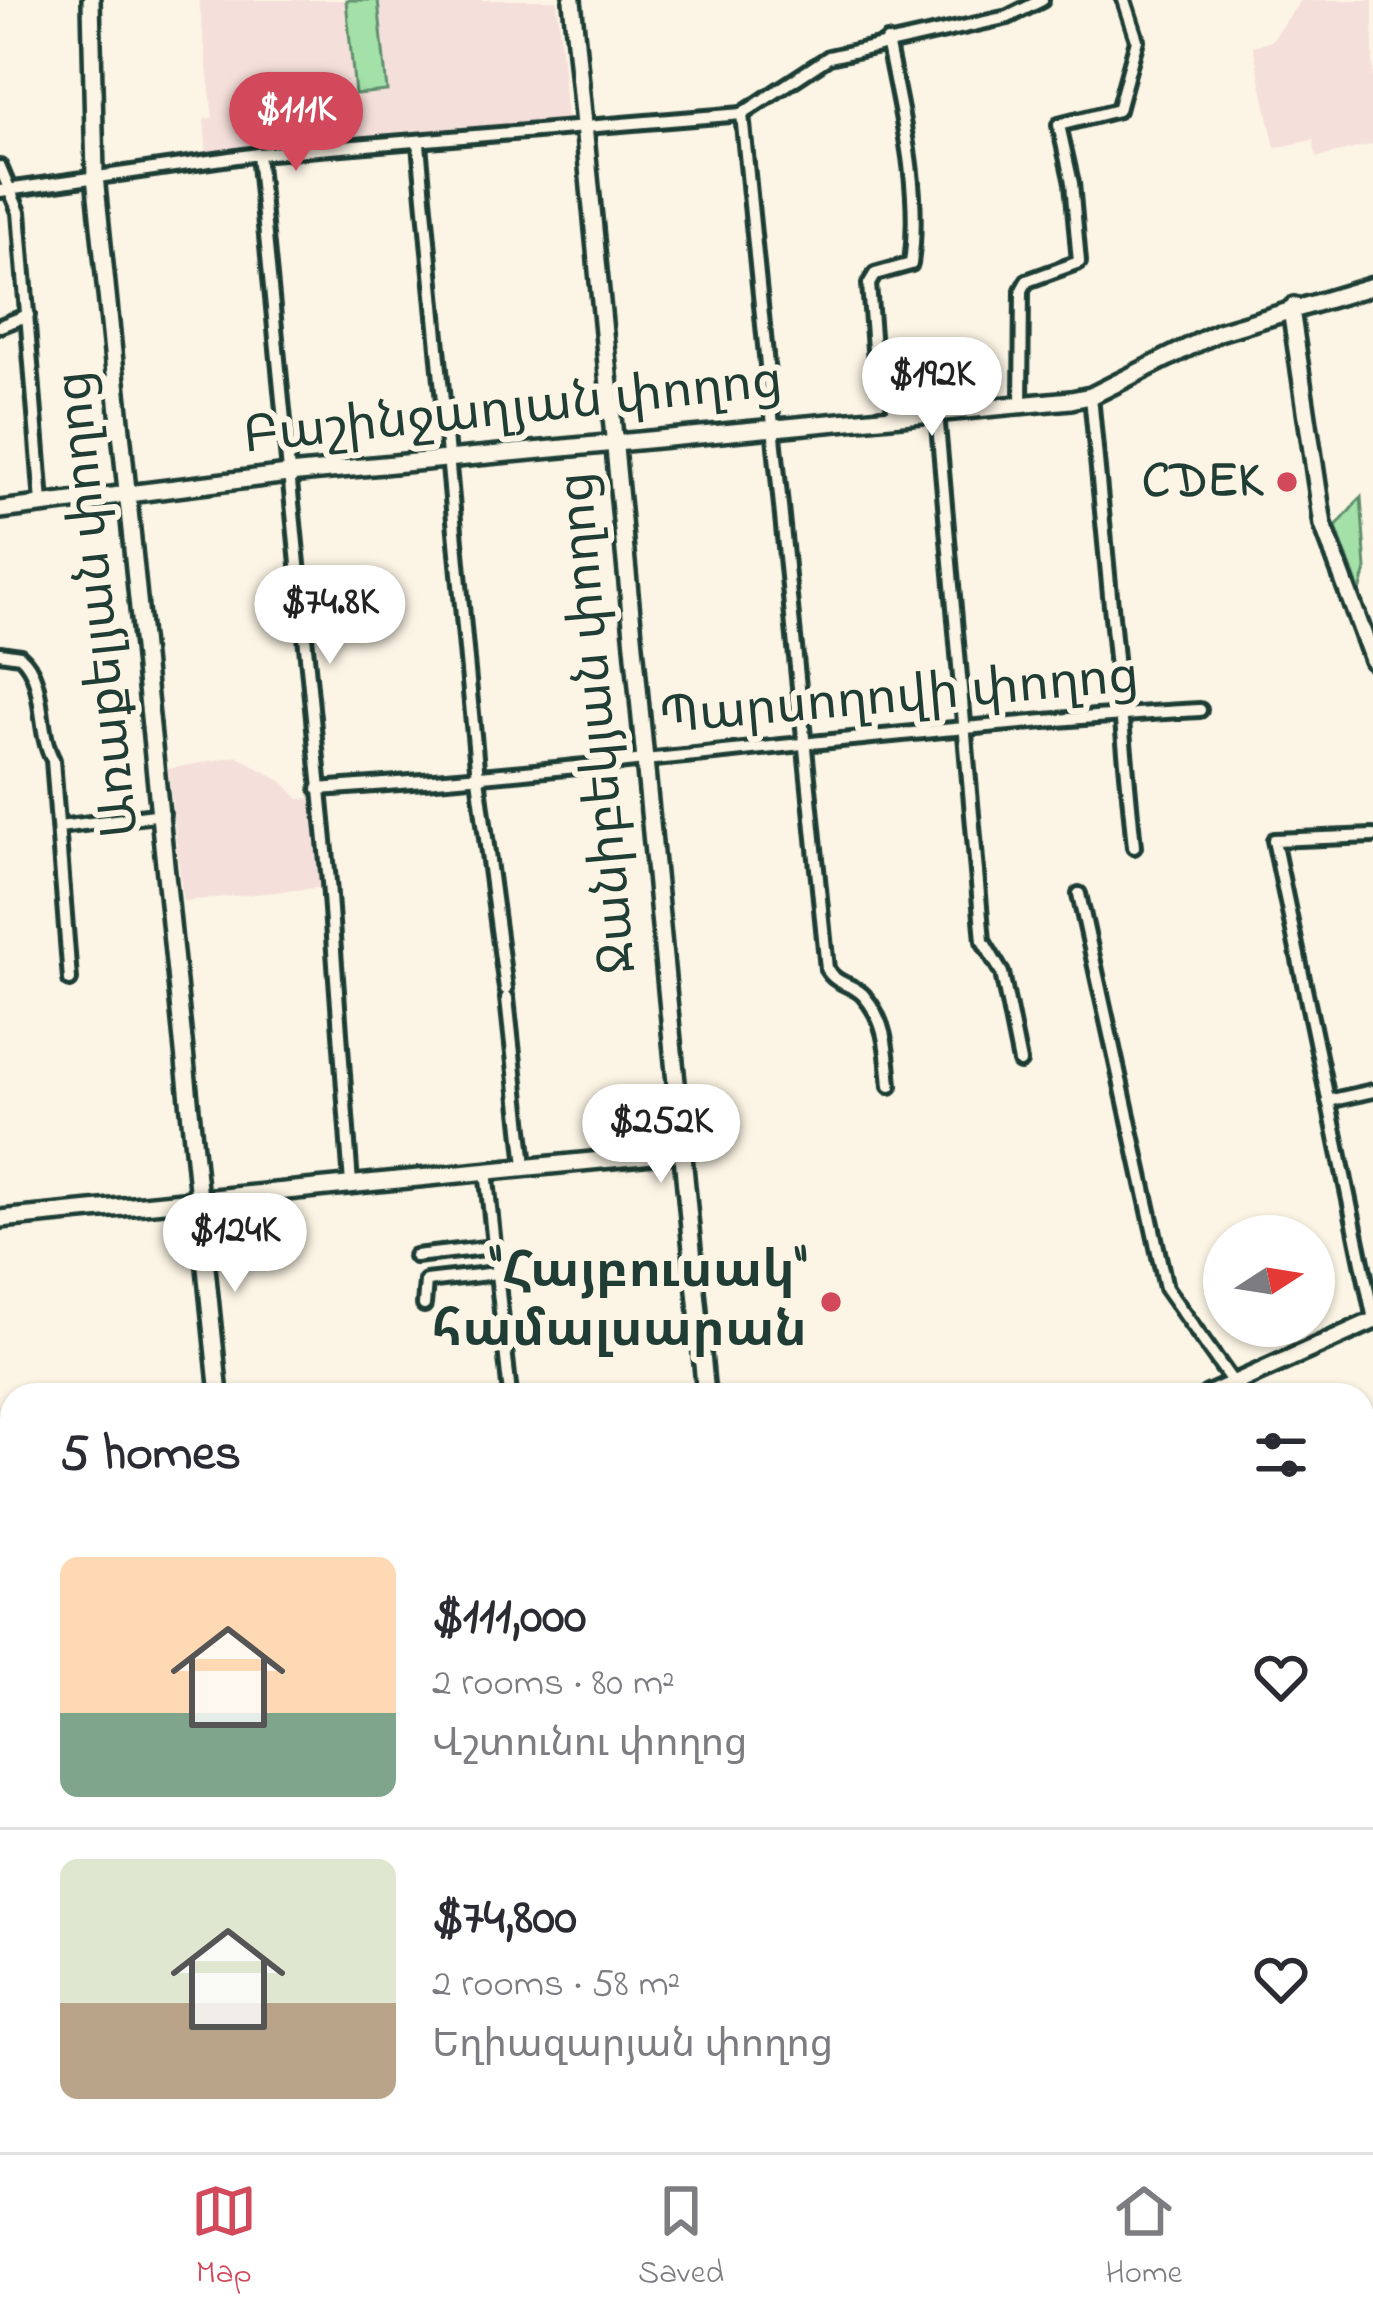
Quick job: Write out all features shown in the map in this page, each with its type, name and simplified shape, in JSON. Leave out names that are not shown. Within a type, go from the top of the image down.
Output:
[{"type":"main road","name":"Առաքելյան փողոց","points":[[91,0],[95,176],[218,1383]]},
{"type":"main road","name":"Ջանիբեկյան փողոց","points":[[572,0],[705,1383]]},
{"type":"main road","name":"Բաշինջաղյան փողոց","points":[[0,510],[288,474],[1091,396],[1219,332],[1373,284]]},
{"type":"main road","points":[[1292,308],[1323,525],[1373,657]]},
{"type":"main road","points":[[0,1219],[683,1152]]},
{"type":"main road","points":[[1236,1383],[1373,1318]]},
{"type":"street","points":[[4,190],[258,154],[742,114],[830,57],[1008,17],[1042,0]]},
{"type":"street","points":[[1021,405],[1022,290],[1027,281],[1078,262],[1072,183],[1059,125],[1118,110],[1137,40],[1124,0]]},
{"type":"street","points":[[887,41],[910,155],[918,226],[911,264],[875,274],[869,284],[875,362],[888,361],[895,416]]},
{"type":"street","points":[[742,114],[826,969],[836,981],[864,995],[882,1023],[890,1086]]},
{"type":"street","points":[[419,144],[478,778],[525,1166]]},
{"type":"street","points":[[258,154],[351,1184]]},
{"type":"street","points":[[0,167],[4,190],[19,212],[42,503]]},
{"type":"street","points":[[0,326],[28,315]]},
{"type":"street","points":[[1091,396],[1134,847]]},
{"type":"street","points":[[937,413],[983,941],[1002,973],[1019,1062]]},
{"type":"street","points":[[6,653],[27,661],[34,675],[43,742],[53,760],[70,980]]},
{"type":"street","name":"Պարսողովի փողոց","points":[[318,789],[646,762],[964,724],[1200,710]]},
{"type":"street","points":[[59,827],[163,814]]},
{"type":"street","points":[[1373,836],[1274,840],[1373,1318]]},
{"type":"street","points":[[1079,895],[1166,1288],[1233,1383]]},
{"type":"street","points":[[1328,1101],[1373,1091]]},
{"type":"street","points":[[486,1169],[509,1383]]},
{"type":"street","points":[[416,1256],[494,1247]]},
{"type":"street","points":[[424,1305],[426,1281],[497,1273]]},
{"type":"shaded area","points":[[199,0],[557,0],[567,122],[207,155],[204,120],[213,117]]},
{"type":"shaded area","points":[[1301,0],[1373,0],[1373,144],[1317,158],[1313,140],[1275,148],[1253,46],[1271,41]]},
{"type":"shaded area","points":[[237,756],[283,782],[299,799],[315,798],[326,887],[183,901],[168,769]]},
{"type":"green space","points":[[346,0],[378,0],[387,91],[355,94]]},
{"type":"green space","points":[[1361,497],[1366,569],[1360,592],[1336,527]]},
{"type":"place","name":"CDEK","points":[[1287,482]]},
{"type":"place","name":"\"Հայբուսակ\" համալսարան","points":[[831,1302]]}]
